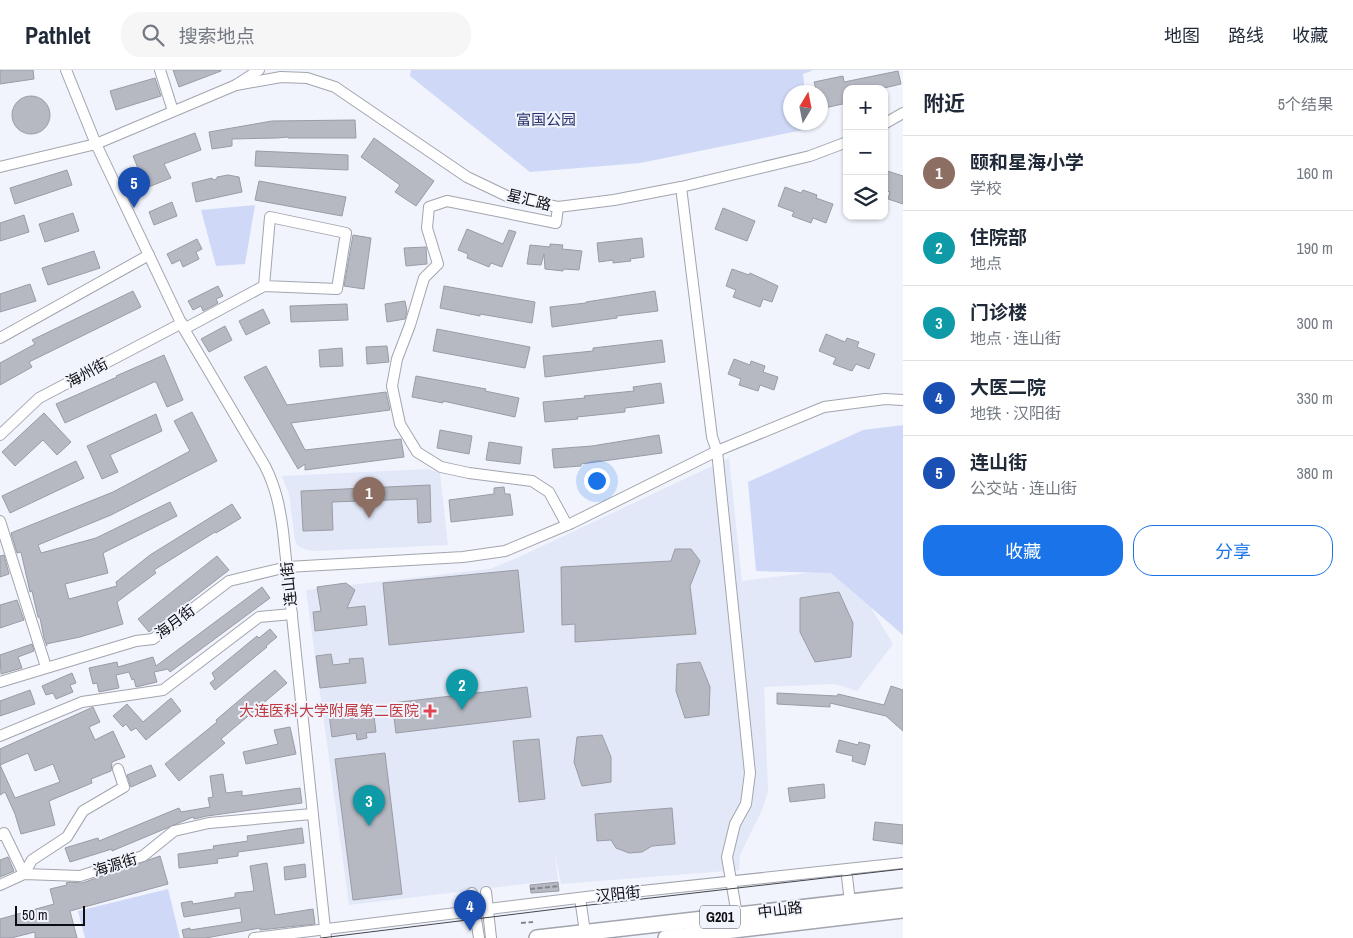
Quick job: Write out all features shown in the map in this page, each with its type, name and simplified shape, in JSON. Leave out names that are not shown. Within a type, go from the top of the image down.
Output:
[{"type":"highway","name":"中山路","points":[[537,938],[903,896]]},
{"type":"highway","name":"中山路","points":[[666,938],[718,935],[903,910]]},
{"type":"street","name":"连山街","points":[[66,70],[96,144],[183,326],[265,466],[280,502],[312,814],[328,931]]},
{"type":"street","points":[[160,70],[173,111]]},
{"type":"street","points":[[0,166],[96,144],[236,85],[259,70]]},
{"type":"street","name":"星汇路","points":[[236,85],[281,77],[307,78],[335,87],[467,178],[509,197],[558,207],[614,200],[681,188],[810,156],[843,144]]},
{"type":"street","points":[[888,122],[903,113]]},
{"type":"street","points":[[681,188],[712,437],[716,450],[750,773],[746,804],[735,824],[727,857],[737,915]]},
{"type":"street","points":[[558,207],[556,223],[447,201],[429,207],[428,228],[438,264],[424,278],[410,325],[397,359],[392,386],[400,424],[416,452],[441,467],[532,481],[549,492],[567,525]]},
{"type":"street","points":[[270,217],[346,233],[337,289],[264,286],[270,217]]},
{"type":"street","points":[[0,338],[149,255]]},
{"type":"street","name":"海州街","points":[[0,435],[39,398],[264,286]]},
{"type":"street","name":"海月街","points":[[0,682],[136,641],[153,639],[229,581],[287,567],[463,557],[505,551],[567,525],[716,450],[824,408],[884,399],[903,400]]},
{"type":"street","points":[[0,521],[46,667]]},
{"type":"street","points":[[0,736],[82,702],[163,690],[260,617],[292,614]]},
{"type":"street","points":[[24,874],[32,860],[67,836],[83,811],[124,787],[118,769]]},
{"type":"street","name":"海源街","points":[[0,885],[24,874],[80,876],[143,856],[174,831],[209,823],[312,814]]},
{"type":"street","points":[[0,835],[4,833],[24,874]]},
{"type":"street","name":"汉阳街","points":[[254,938],[328,931],[580,898],[903,863]]},
{"type":"street","points":[[847,877],[850,902]]},
{"type":"street","points":[[486,892],[491,938]]},
{"type":"street","points":[[472,893],[479,938]]},
{"type":"street","points":[[580,898],[585,932]]},
{"type":"path","points":[[530,889],[559,886]]},
{"type":"path","points":[[522,923],[533,922]]},
{"type":"shaded area","points":[[729,458],[742,581],[847,568],[893,644],[857,691],[835,684],[764,687],[768,791],[762,810],[740,855],[739,870],[561,884],[554,849],[558,880],[349,905],[306,590],[490,569]]},
{"type":"shaded area","points":[[428,469],[440,473],[448,545],[317,551],[298,546],[295,541],[289,494],[282,476]]},
{"type":"green space","name":"富国公园","points":[[411,70],[814,70],[803,74],[804,85],[783,85],[783,130],[803,130],[640,163],[530,172],[410,76]]},
{"type":"green space","points":[[255,205],[245,264],[216,266],[201,210]]},
{"type":"green space","points":[[903,425],[903,635],[831,573],[756,571],[748,482],[863,430]]},
{"type":"green space","points":[[168,889],[180,938],[85,938],[78,911]]},
{"type":"building","points":[[0,70],[33,70],[34,79],[0,84]]},
{"type":"building","points":[[173,70],[221,70],[221,71],[179,87]]},
{"type":"building","points":[[898,71],[901,84],[888,87],[888,85],[843,85],[843,104],[828,107],[828,85],[815,85],[814,82],[843,76],[844,82]]},
{"type":"building","points":[[155,78],[161,96],[116,110],[110,91]]},
{"type":"building","points":[[31,96],[44,102],[50,115],[44,128],[31,134],[18,128],[12,115],[18,102]]},
{"type":"building","points":[[355,120],[356,138],[288,137],[232,139],[232,146],[212,149],[209,132],[272,121]]},
{"type":"building","points":[[195,133],[201,150],[164,164],[171,178],[146,188],[133,156]]},
{"type":"building","points":[[374,138],[434,181],[416,206],[395,192],[400,185],[361,157]]},
{"type":"building","points":[[256,151],[348,155],[348,170],[255,166]]},
{"type":"building","points":[[67,170],[72,185],[15,204],[10,188]]},
{"type":"building","points":[[888,171],[903,176],[903,204],[888,199],[890,192],[888,191]]},
{"type":"building","points":[[228,175],[239,177],[242,192],[196,202],[192,183],[212,178],[213,180],[217,179],[217,177]]},
{"type":"building","points":[[259,181],[346,197],[342,216],[255,200]]},
{"type":"building","points":[[785,187],[801,193],[803,190],[817,195],[816,198],[833,204],[826,223],[813,218],[811,223],[792,216],[794,212],[778,206]]},
{"type":"building","points":[[172,202],[177,216],[154,225],[149,212]]},
{"type":"building","points":[[723,208],[755,221],[747,241],[715,229]]},
{"type":"building","points":[[73,213],[79,231],[45,242],[39,224]]},
{"type":"building","points":[[24,215],[29,232],[0,241],[0,223]]},
{"type":"building","points":[[467,229],[503,244],[509,230],[516,232],[502,267],[491,263],[489,267],[467,258],[468,254],[458,250]]},
{"type":"building","points":[[353,235],[371,238],[364,289],[344,286]]},
{"type":"building","points":[[642,238],[644,257],[613,263],[613,260],[599,262],[597,243]]},
{"type":"building","points":[[197,239],[202,249],[196,252],[199,259],[183,267],[180,260],[172,264],[167,254]]},
{"type":"building","points":[[550,244],[563,245],[562,249],[582,251],[579,270],[545,269],[544,254],[541,265],[527,264],[530,245],[550,247]]},
{"type":"building","points":[[426,247],[427,264],[406,266],[404,248]]},
{"type":"building","points":[[94,251],[100,268],[48,285],[42,268]]},
{"type":"building","points":[[732,269],[749,275],[750,273],[778,286],[772,302],[763,299],[760,307],[733,297],[736,290],[726,286]]},
{"type":"building","points":[[30,284],[36,301],[0,312],[0,294]]},
{"type":"building","points":[[218,286],[223,296],[216,299],[218,303],[203,311],[201,306],[193,310],[188,301]]},
{"type":"building","points":[[444,286],[535,302],[532,323],[440,308]]},
{"type":"building","points":[[133,291],[141,307],[29,362],[32,367],[0,385],[0,363],[35,344],[32,340]]},
{"type":"building","points":[[655,291],[658,311],[552,327],[550,307]]},
{"type":"building","points":[[405,301],[407,311],[405,319],[387,322],[385,304]]},
{"type":"building","points":[[347,304],[348,320],[291,322],[290,306]]},
{"type":"building","points":[[263,309],[270,323],[246,335],[239,321]]},
{"type":"building","points":[[225,326],[232,340],[209,352],[201,339]]},
{"type":"building","points":[[437,329],[530,347],[525,368],[433,351]]},
{"type":"building","points":[[826,334],[845,342],[847,338],[859,342],[857,347],[875,354],[869,369],[856,364],[852,371],[833,364],[836,358],[819,351]]},
{"type":"building","points":[[662,340],[665,362],[545,377],[543,356],[593,351],[593,348]]},
{"type":"building","points":[[387,346],[389,362],[367,364],[366,347]]},
{"type":"building","points":[[342,348],[343,366],[320,367],[319,350]]},
{"type":"building","points":[[164,355],[183,400],[167,407],[156,382],[154,382],[65,423],[56,404]]},
{"type":"building","points":[[734,359],[750,365],[751,361],[765,366],[763,372],[778,377],[774,390],[760,385],[758,391],[739,385],[741,379],[728,374]]},
{"type":"building","points":[[266,366],[287,405],[386,392],[390,410],[291,423],[305,450],[401,439],[404,457],[305,470],[305,464],[298,469],[244,377]]},
{"type":"building","points":[[416,376],[486,389],[485,391],[519,398],[515,417],[443,401],[443,403],[412,397]]},
{"type":"building","points":[[661,383],[664,403],[625,408],[625,412],[545,422],[543,402],[634,391],[633,387]]},
{"type":"building","points":[[192,412],[217,461],[111,515],[38,545],[41,553],[96,538],[170,502],[177,516],[103,553],[108,573],[65,584],[69,599],[117,586],[116,582],[150,555],[232,504],[241,518],[154,570],[156,573],[117,602],[123,624],[80,637],[46,644],[32,591],[30,592],[21,552],[17,553],[11,533],[113,492],[190,451],[174,421]]},
{"type":"building","points":[[44,413],[71,442],[57,455],[43,440],[15,466],[2,452]]},
{"type":"building","points":[[156,414],[162,431],[110,455],[118,472],[102,479],[87,446]]},
{"type":"building","points":[[440,430],[472,436],[469,454],[437,448]]},
{"type":"building","points":[[659,435],[662,453],[581,464],[581,466],[554,468],[552,449],[592,446]]},
{"type":"building","points":[[489,442],[522,447],[520,464],[486,460]]},
{"type":"building","points":[[76,461],[84,478],[10,513],[2,496]]},
{"type":"building","points":[[430,485],[431,522],[418,523],[417,499],[332,502],[333,530],[303,531],[301,491]]},
{"type":"building","points":[[504,487],[505,494],[510,494],[513,515],[451,522],[449,500],[494,494],[494,488]]},
{"type":"building","points":[[675,549],[691,549],[700,561],[690,586],[696,634],[575,642],[575,624],[562,625],[561,567],[671,561]]},
{"type":"building","points":[[4,555],[9,574],[0,577],[0,556]]},
{"type":"building","points":[[217,556],[229,570],[149,632],[138,619]]},
{"type":"building","points":[[518,570],[524,632],[389,645],[383,583]]},
{"type":"building","points":[[346,583],[355,590],[347,608],[365,606],[367,625],[315,631],[313,612],[321,611],[317,587]]},
{"type":"building","points":[[262,587],[270,598],[170,672],[168,669],[154,672],[157,682],[136,687],[134,679],[132,680],[129,672],[116,675],[119,688],[99,692],[97,683],[93,684],[89,668],[117,662],[118,667],[153,657],[156,666]]},
{"type":"building","points":[[839,592],[853,623],[851,657],[815,662],[800,632],[800,598]]},
{"type":"building","points":[[17,600],[24,620],[0,628],[0,605]]},
{"type":"building","points":[[270,629],[277,637],[215,690],[210,683],[215,679],[212,673],[257,636],[259,638]]},
{"type":"building","points":[[32,644],[34,651],[18,657],[22,668],[1,674],[0,655]]},
{"type":"building","points":[[331,654],[333,665],[350,663],[349,659],[363,658],[366,683],[320,688],[316,656]]},
{"type":"building","points":[[700,662],[710,687],[709,715],[685,718],[676,691],[677,664]]},
{"type":"building","points":[[275,670],[287,683],[221,739],[225,743],[179,781],[165,764],[217,722],[216,720]]},
{"type":"building","points":[[72,673],[76,683],[70,685],[73,692],[56,699],[53,693],[46,695],[42,686]]},
{"type":"building","points":[[891,686],[903,690],[903,731],[886,716],[830,703],[830,707],[777,704],[777,693],[837,696],[838,694],[884,705]]},
{"type":"building","points":[[527,687],[531,717],[396,733],[392,703]]},
{"type":"building","points":[[30,690],[35,704],[0,716],[0,701]]},
{"type":"building","points":[[171,698],[181,711],[146,740],[136,728],[131,731],[126,724],[123,727],[113,716],[127,704],[143,722]]},
{"type":"building","points":[[93,707],[100,722],[89,727],[95,740],[113,731],[125,757],[112,762],[111,771],[91,779],[92,783],[49,801],[55,825],[21,834],[15,814],[5,792],[0,795],[0,765],[0,749]],"holes":[[[28,753],[35,771],[53,764],[60,782],[15,798],[0,765]]]},
{"type":"building","points":[[373,709],[376,732],[366,733],[367,738],[357,740],[356,733],[332,737],[329,714],[339,713],[339,717],[363,714],[363,710]]},
{"type":"building","points":[[290,727],[296,754],[246,764],[243,752],[278,744],[274,730]]},
{"type":"building","points":[[602,735],[611,757],[611,782],[582,786],[574,762],[577,737]]},
{"type":"building","points":[[539,739],[545,799],[519,802],[513,741]]},
{"type":"building","points":[[839,740],[858,745],[859,742],[870,745],[865,765],[852,761],[853,756],[836,752]]},
{"type":"building","points":[[385,753],[402,894],[353,900],[335,759]]},
{"type":"building","points":[[151,765],[156,776],[131,787],[127,775]]},
{"type":"building","points":[[223,774],[226,793],[242,791],[242,796],[300,788],[302,803],[194,819],[193,817],[112,851],[112,849],[70,862],[65,848],[98,838],[99,841],[179,808],[181,812],[210,807],[208,798],[213,797],[210,776]]},
{"type":"building","points":[[824,784],[825,798],[790,802],[788,788]]},
{"type":"building","points":[[672,808],[675,844],[652,846],[642,852],[629,853],[616,848],[611,840],[597,841],[595,814]]},
{"type":"building","points":[[875,822],[903,825],[903,844],[873,840]]},
{"type":"building","points":[[302,828],[304,843],[238,852],[238,856],[217,859],[218,863],[179,868],[178,854],[214,849],[213,846],[248,841],[247,836]]},
{"type":"building","points":[[160,856],[168,884],[70,911],[77,938],[35,938],[35,932],[11,938],[0,938],[0,919],[54,904],[50,889],[67,885],[66,883],[69,882],[82,883]]},
{"type":"building","points":[[8,857],[14,871],[0,877],[0,860]]},
{"type":"building","points":[[267,863],[275,915],[313,909],[315,924],[260,930],[260,928],[206,938],[184,938],[182,930],[242,922],[240,908],[184,917],[181,903],[192,901],[193,904],[235,897],[235,893],[254,891],[250,866]]},
{"type":"building","points":[[305,864],[306,877],[285,880],[284,867]]},
{"type":"building","points":[[558,882],[559,891],[531,893],[530,885]]},
{"type":"tram line","points":[[321,938],[903,869]]},
{"type":"place","name":"连山街","points":[[134,208]]},
{"type":"place","name":"颐和星海小学","points":[[369,518]]},
{"type":"place","name":"住院部","points":[[462,710]]},
{"type":"place","name":"大连医科大学附属第二医院","points":[[430,711]]},
{"type":"place","name":"门诊楼","points":[[369,826]]},
{"type":"place","name":"大医二院","points":[[470,931]]}]
